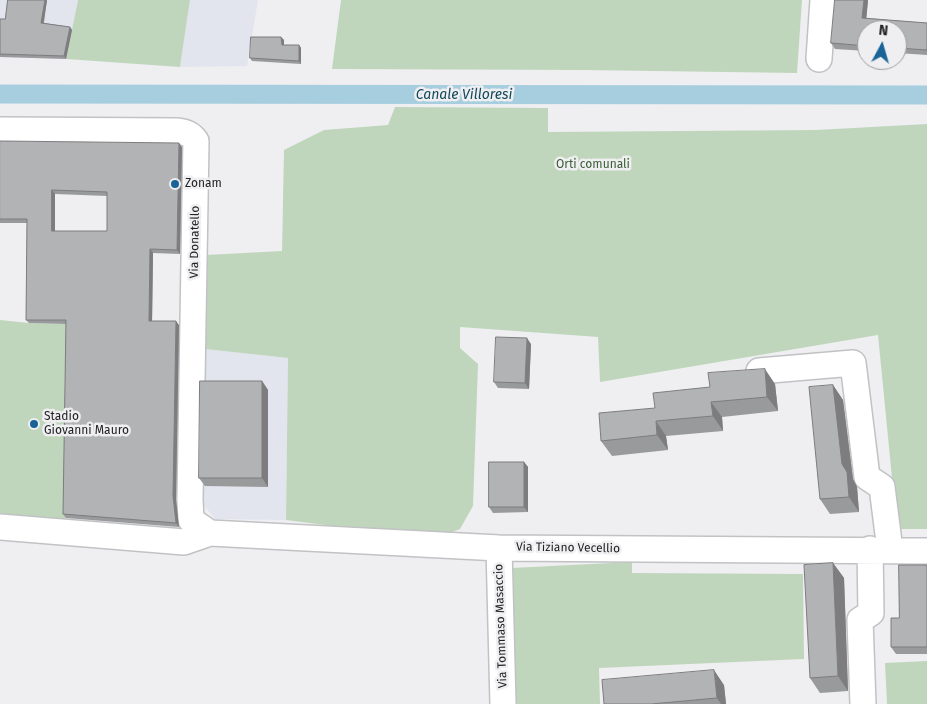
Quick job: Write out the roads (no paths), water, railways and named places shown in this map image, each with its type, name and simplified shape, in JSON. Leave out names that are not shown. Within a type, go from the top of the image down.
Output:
[{"type":"street","points":[[819,59],[823,0]]},
{"type":"street","name":"Via Donatello","points":[[0,130],[177,131],[186,132],[196,141],[190,500],[191,520],[210,533]]},
{"type":"street","points":[[759,372],[853,364],[867,477],[882,487],[880,550],[871,613],[860,620],[863,704]]},
{"type":"street","points":[[0,528],[184,542],[210,533]]},
{"type":"street","name":"Via Tiziano Vecellio","points":[[210,533],[498,548],[927,551]]},
{"type":"street","name":"Via Tommaso Masaccio","points":[[498,548],[503,704]]},
{"type":"waterway","name":"Canale Villoresi","points":[[0,94],[927,95]]},
{"type":"place","name":"Zonam","points":[[175,184]]},
{"type":"place","name":"Stadio Giovanni Mauro","points":[[34,424]]},
{"type":"park label","name":"Orti comunali","points":[[593,165]]}]
